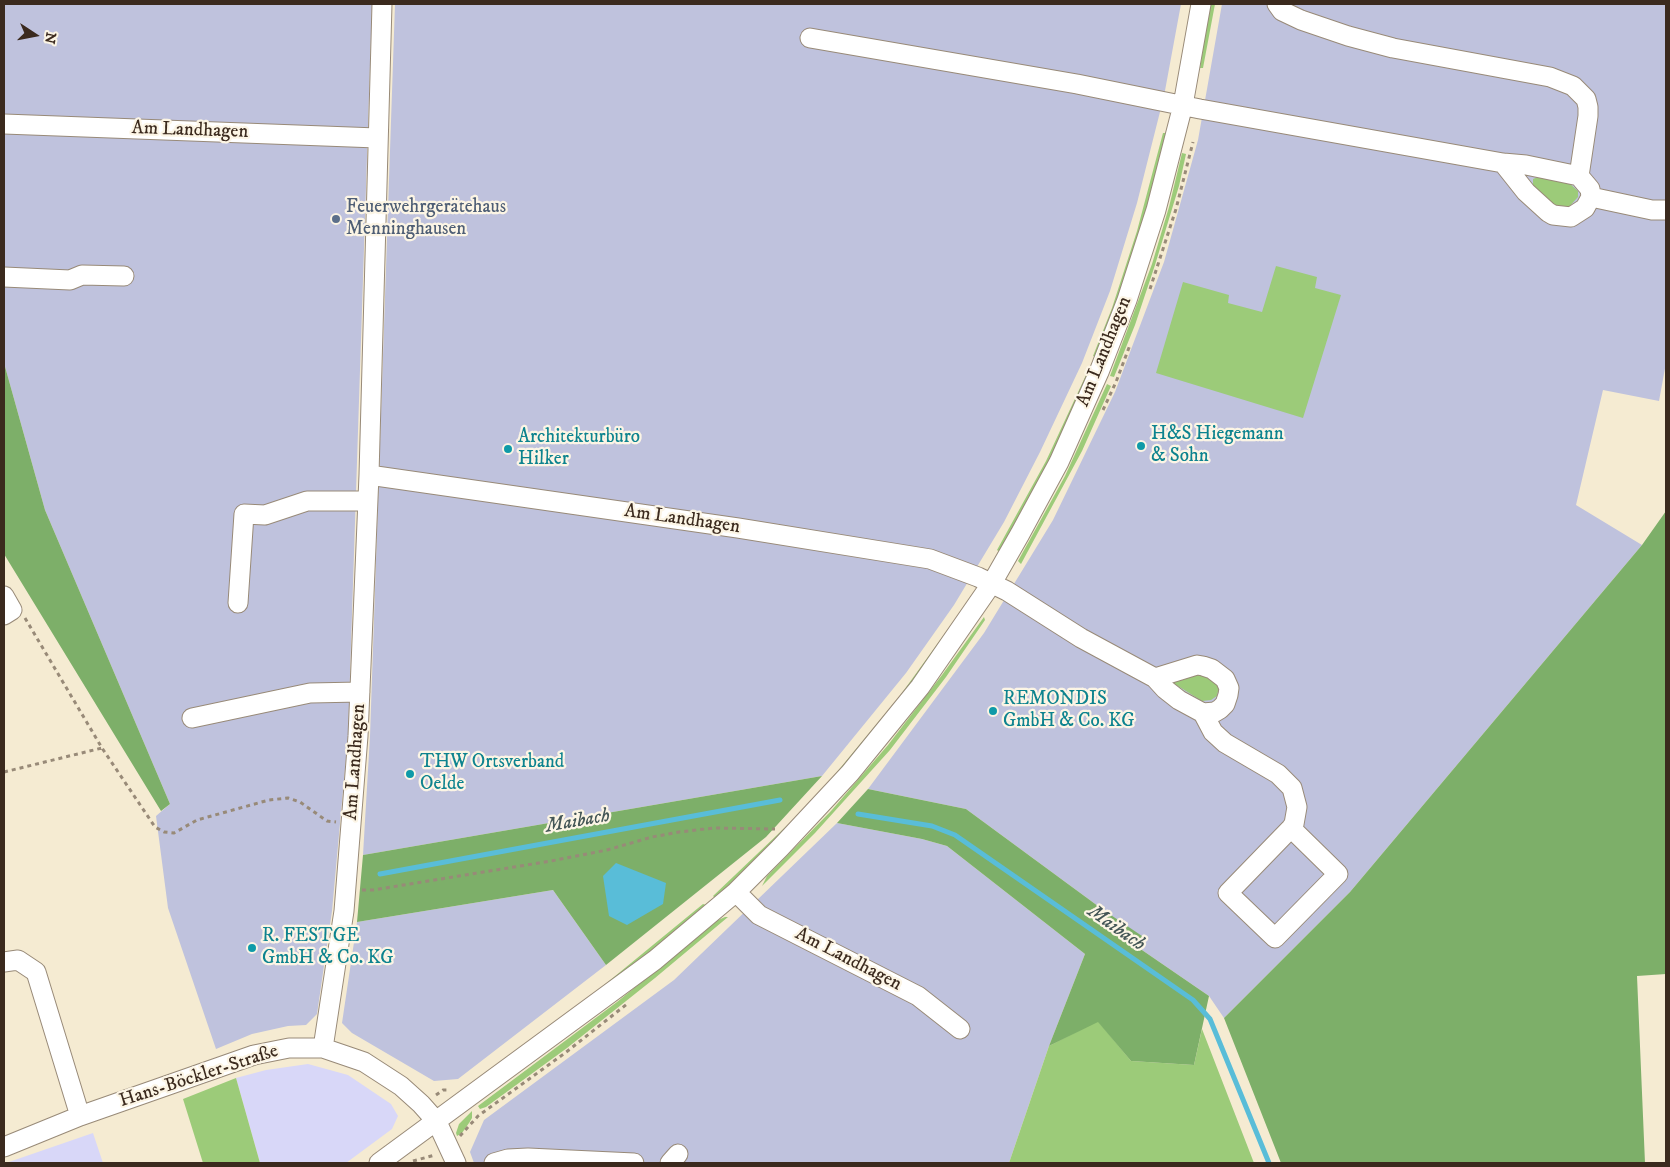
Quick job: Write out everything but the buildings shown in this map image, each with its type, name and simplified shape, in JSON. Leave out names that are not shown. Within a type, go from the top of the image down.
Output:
[{"type":"street","name":"Am Landhagen","points":[[323,1048],[346,889],[360,692],[369,475],[382,4]]},
{"type":"street","name":"Am Landhagen","points":[[379,1163],[655,960],[736,892],[850,773],[920,687],[992,584],[1059,462],[1099,372],[1127,300],[1156,210],[1183,106],[1200,4]]},
{"type":"street","points":[[1277,4],[1282,11],[1301,20],[1348,36],[1393,48],[1550,77],[1573,86],[1586,99],[1588,108],[1579,176]]},
{"type":"street","points":[[810,38],[1077,84],[1183,106],[1503,163],[1526,165],[1579,176],[1590,189],[1591,197],[1585,208],[1571,216],[1553,214],[1548,212],[1526,192],[1503,163]]},
{"type":"street","name":"Am Landhagen","points":[[4,124],[377,138]]},
{"type":"street","points":[[1591,197],[1652,210],[1666,210]]},
{"type":"street","points":[[4,278],[70,280],[82,275],[124,276]]},
{"type":"street","name":"Am Landhagen","points":[[369,475],[738,528],[930,559],[978,577],[1007,591],[1081,638],[1155,678],[1179,700],[1203,713]]},
{"type":"street","points":[[238,604],[244,514],[265,515],[307,502],[368,502]]},
{"type":"street","points":[[1155,678],[1197,665],[1219,673],[1225,679],[1229,688],[1225,704],[1215,712],[1203,713],[1213,732],[1224,743],[1278,774],[1292,788],[1297,807],[1294,824],[1228,893],[1275,938],[1338,874],[1291,828]]},
{"type":"street","points":[[192,718],[310,693],[360,692]]},
{"type":"street","name":"Am Landhagen","points":[[736,892],[759,915],[918,996],[960,1029]]},
{"type":"street","points":[[4,962],[18,960],[36,972],[80,1116]]},
{"type":"street","name":"Hans-Böckler-Straße","points":[[4,1147],[80,1116],[254,1055],[289,1048],[323,1048],[364,1062],[400,1086],[421,1104],[437,1122]]},
{"type":"street","points":[[437,1122],[456,1163]]},
{"type":"street","points":[[494,1163],[528,1158],[634,1163]]},
{"type":"path","points":[[1150,290],[1176,209],[1194,136]]},
{"type":"path","points":[[1099,418],[1116,382],[1133,336]]},
{"type":"path","points":[[6,607],[25,618],[102,748],[155,827],[164,832],[174,833],[197,820],[269,800],[288,798],[300,802],[327,821],[352,824]]},
{"type":"path","points":[[4,772],[102,748]]},
{"type":"path","points":[[346,889],[373,890],[551,861],[607,850],[652,837],[679,832],[714,828],[780,829],[775,835]]},
{"type":"path","points":[[410,1163],[414,1160],[432,1156],[448,1145],[464,1133],[478,1116],[630,1002]]},
{"type":"path","points":[[421,1104],[443,1090],[450,1089]]},
{"type":"shaded area","points":[[4,4],[372,4],[348,736],[332,911],[317,1014],[306,1025],[288,1026],[252,1034],[216,1049],[168,908],[156,816],[170,804],[45,510],[4,363]]},
{"type":"shaded area","points":[[395,4],[1181,4],[1164,96],[1137,203],[1110,291],[1082,363],[1004,522],[954,605],[906,673],[822,776],[363,855],[370,736]]},
{"type":"shaded area","points":[[1222,4],[1666,4],[1666,363],[1659,401],[1603,390],[1576,505],[1642,545],[1350,892],[1224,1018],[1209,996],[1139,948],[1144,938],[966,809],[868,789],[984,633],[1053,520],[1115,392],[1164,262],[1198,140]]},
{"type":"shaded area","points":[[837,823],[922,839],[947,846],[1085,954],[1049,1046],[1009,1163],[474,1163],[470,1152],[484,1120],[674,980]]},
{"type":"shaded area","points":[[553,890],[606,965],[458,1079],[434,1081],[352,1033],[342,1023],[357,922]]},
{"type":"shaded area","points":[[308,1064],[348,1075],[391,1104],[398,1116],[392,1129],[346,1163],[260,1163],[236,1078],[266,1070]]},
{"type":"shaded area","points":[[93,1133],[103,1163],[6,1163]]},
{"type":"green space","points":[[1210,4],[1215,4],[1203,68],[1200,68]]},
{"type":"green space","points":[[1163,133],[1167,133],[1148,210],[1098,358],[1093,356],[1112,308],[1137,231]]},
{"type":"green space","points":[[1182,153],[1186,154],[1179,186],[1155,265],[1135,325],[1114,377],[1110,376],[1152,264],[1169,207]]},
{"type":"green space","points":[[1538,177],[1570,184],[1578,191],[1578,197],[1568,208],[1561,209],[1553,205],[1533,185],[1533,179]]},
{"type":"green space","points":[[1276,266],[1317,277],[1315,288],[1341,295],[1303,418],[1156,373],[1183,282],[1229,295],[1228,303],[1262,312]]},
{"type":"green space","points":[[4,363],[45,510],[170,804],[161,811],[4,554]]},
{"type":"green space","points":[[1086,375],[1090,376],[1050,464],[1001,553],[997,550],[1046,461]]},
{"type":"green space","points":[[1107,384],[1111,386],[1082,451],[1021,564],[1018,561],[1065,476]]},
{"type":"green space","points":[[1666,511],[1666,974],[1637,976],[1645,1163],[1281,1163],[1224,1018],[1350,892],[1642,545]]},
{"type":"green space","points":[[959,614],[962,615],[951,633],[824,794],[716,899],[713,896],[798,815],[832,778],[899,697]]},
{"type":"green space","points":[[984,617],[985,620],[946,677],[890,750],[815,833],[762,886],[767,876],[831,811],[888,745]]},
{"type":"green space","points":[[1200,674],[1209,677],[1219,687],[1217,696],[1211,700],[1202,701],[1171,681]]},
{"type":"green space","points":[[822,776],[766,837],[606,965],[553,890],[357,922],[363,855]]},
{"type":"green space","points":[[868,789],[966,809],[1102,909],[1145,938],[1139,948],[1209,996],[1194,1065],[1131,1061],[1098,1022],[1049,1046],[1085,954],[947,846],[922,839],[837,823]]},
{"type":"green space","points":[[703,904],[707,906],[672,937],[592,995]]},
{"type":"green space","points":[[728,917],[567,1048],[486,1107],[480,1109],[478,1106],[617,1002],[716,921]]},
{"type":"green space","points":[[1098,1021],[1131,1061],[1194,1065],[1202,1029],[1254,1163],[1009,1163],[1049,1046]]},
{"type":"green space","points":[[236,1078],[260,1163],[203,1163],[183,1099]]},
{"type":"green space","points":[[472,1111],[472,1118],[462,1133],[457,1136],[459,1124]]},
{"type":"water","points":[[616,863],[666,883],[663,904],[627,925],[609,916],[603,876]]},
{"type":"waterway","name":"Maibach","points":[[380,874],[780,800]]},
{"type":"waterway","name":"Maibach","points":[[858,814],[932,826],[955,835],[1193,1000],[1210,1019],[1269,1163]]},
{"type":"place","name":"Feuerwehrgerätehaus Menninghausen","points":[[336,219]]},
{"type":"place","name":"H&S Hiegemann & Sohn","points":[[1141,446]]},
{"type":"place","name":"Architekturbüro Hilker","points":[[508,449]]},
{"type":"place","name":"REMONDIS GmbH & Co. KG","points":[[993,711]]},
{"type":"place","name":"THW Ortsverband Oelde","points":[[410,774]]},
{"type":"place","name":"R. FESTGE GmbH & Co. KG","points":[[252,948]]}]
